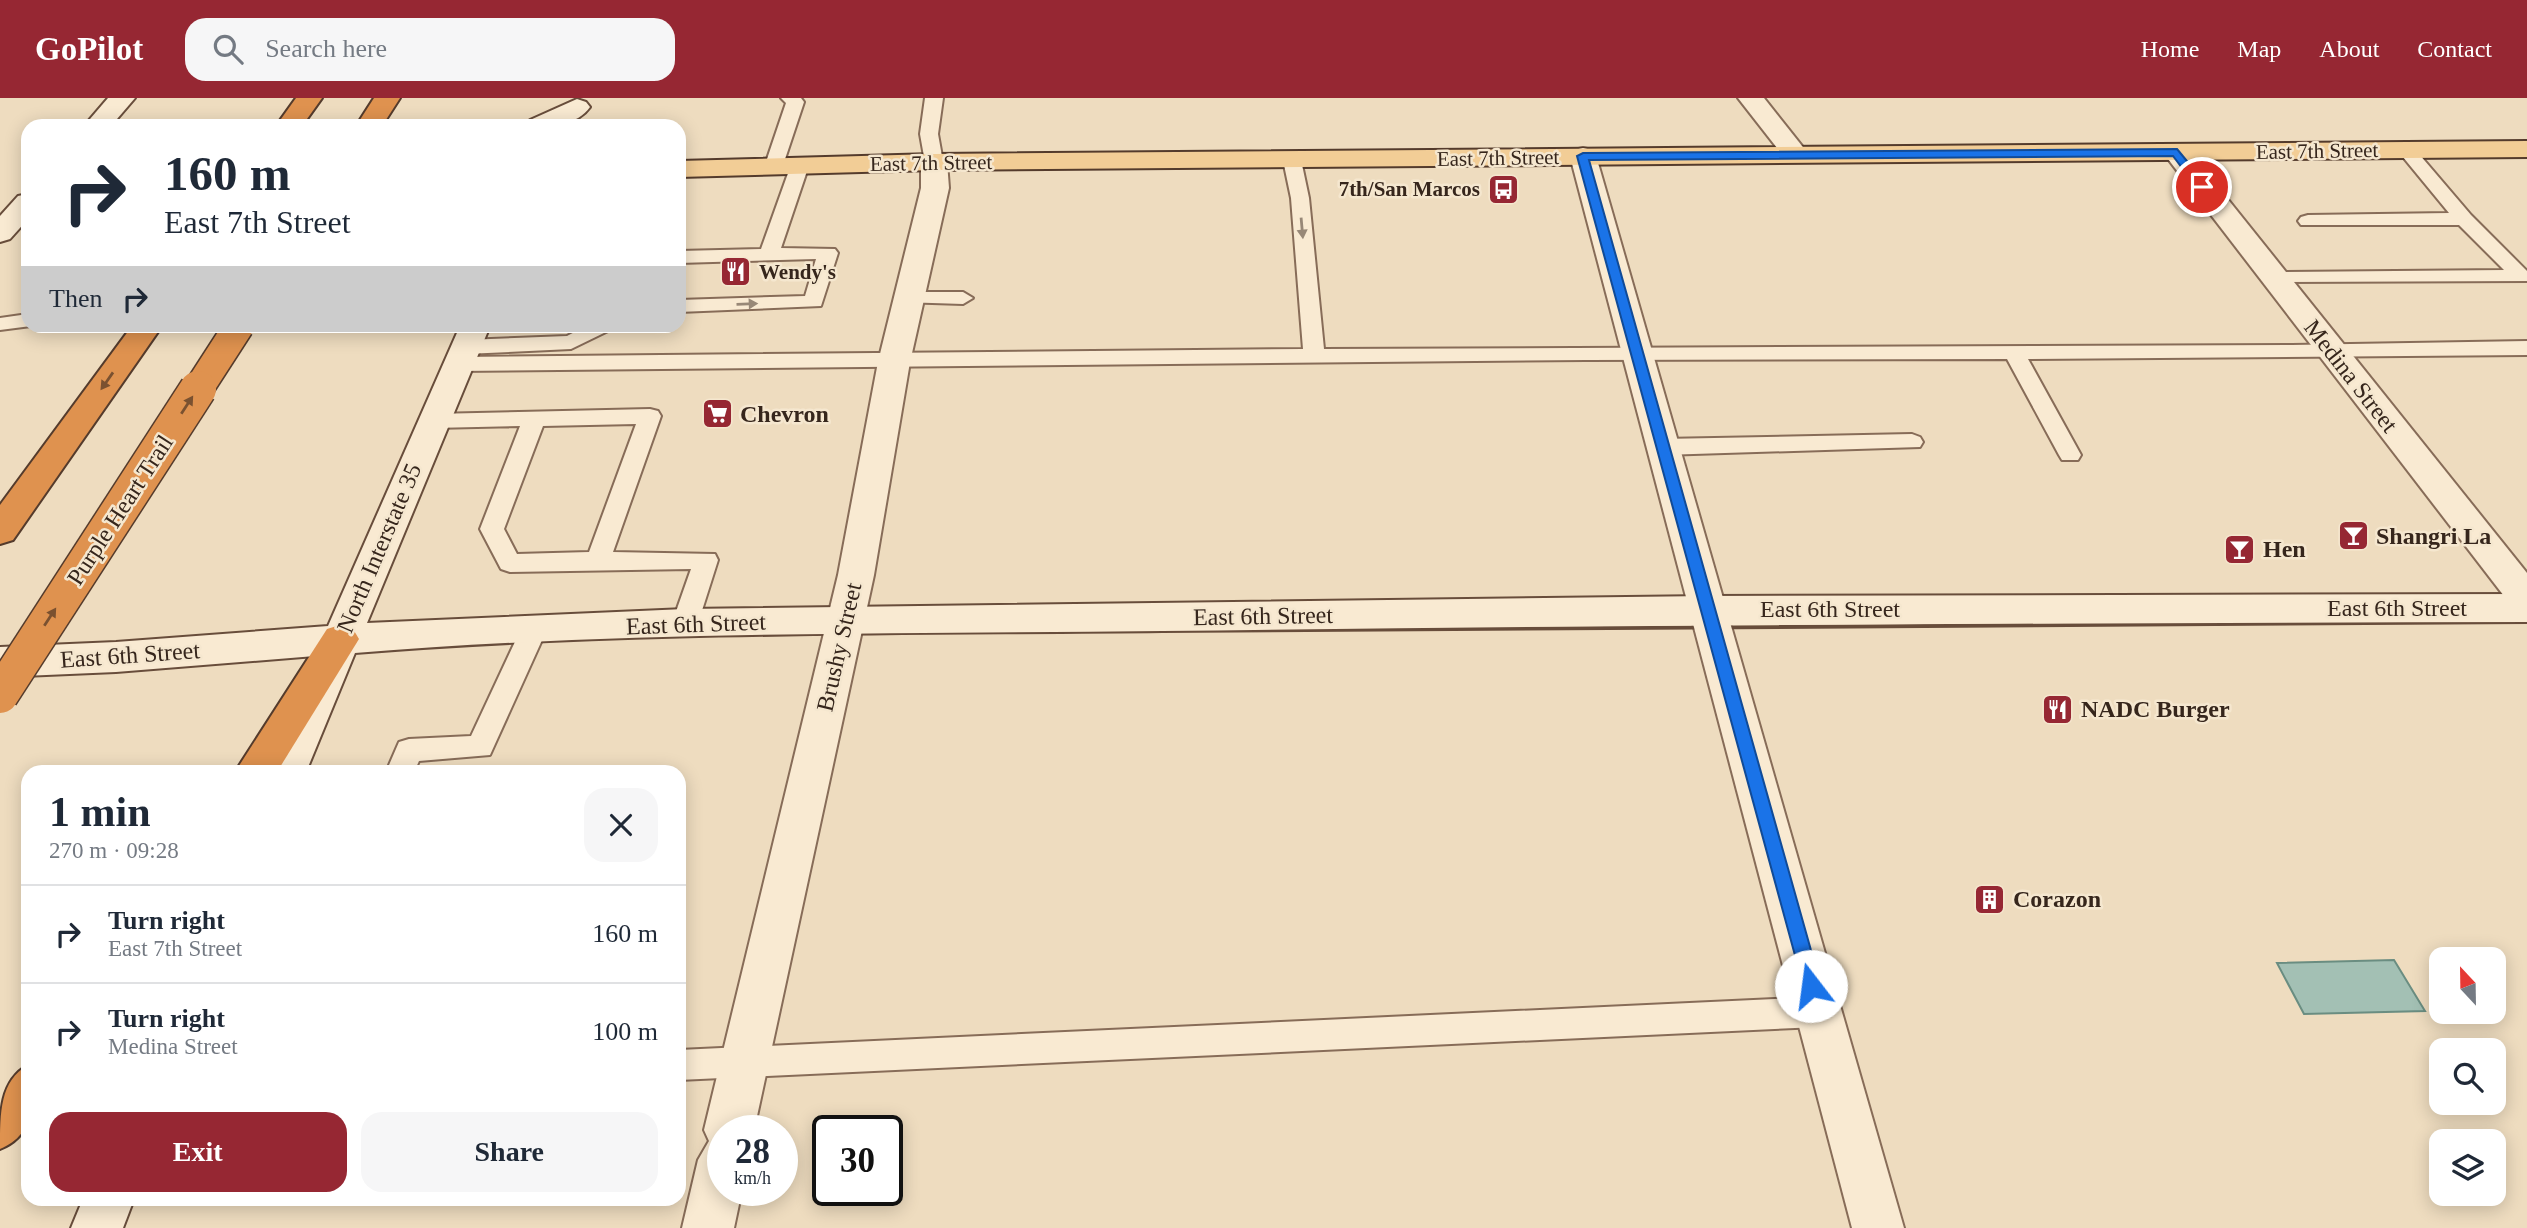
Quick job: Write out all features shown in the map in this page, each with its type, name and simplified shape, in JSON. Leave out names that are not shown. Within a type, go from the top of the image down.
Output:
[{"type":"highway","points":[[294,119],[309,98]]},
{"type":"highway","points":[[374,119],[387,98]]},
{"type":"highway","points":[[0,531],[142,333]]},
{"type":"highway","name":"Purple Heart Trail","points":[[0,695],[234,333]]},
{"type":"highway","points":[[260,765],[340,639]]},
{"type":"highway","points":[[0,1125],[21,1097]]},
{"type":"main road","name":"East 7th Street","points":[[686,169],[934,162],[2527,149]]},
{"type":"street","points":[[103,119],[122,98]]},
{"type":"street","points":[[1751,98],[1797,156]]},
{"type":"street","points":[[555,119],[575,110]]},
{"type":"street","name":"Medina Street","points":[[2177,153],[2527,599]]},
{"type":"street","points":[[1583,156],[1878,1228]]},
{"type":"street","name":"Brushy Street","points":[[732,1115],[846,620],[894,362],[935,188],[934,162]]},
{"type":"street","points":[[0,233],[21,194]]},
{"type":"street","name":"North Interstate 35","points":[[288,765],[466,345]]},
{"type":"street","name":"East 6th Street","points":[[0,662],[116,657],[340,639],[685,623],[1708,610],[2527,607]]},
{"type":"street","points":[[97,1228],[106,1206]]},
{"type":"street","points":[[708,1228],[713,1206]]},
{"type":"lane","points":[[769,255],[787,165],[795,102],[790,98]]},
{"type":"lane","points":[[934,98],[929,134],[934,162]]},
{"type":"lane","points":[[2274,278],[2521,276],[2464,219],[2407,151]]},
{"type":"lane","points":[[1292,160],[1300,198],[1314,356]]},
{"type":"lane","points":[[2308,221],[2464,219]]},
{"type":"lane","points":[[686,257],[828,253],[814,302],[686,306]]},
{"type":"lane","points":[[908,298],[963,298]]},
{"type":"lane","points":[[0,324],[21,321]]},
{"type":"lane","points":[[466,345],[571,342],[588,333]]},
{"type":"lane","points":[[466,345],[894,362],[1636,353],[2014,353],[2527,348]]},
{"type":"lane","points":[[2014,353],[2070,454]]},
{"type":"lane","points":[[433,421],[650,416],[598,561]]},
{"type":"lane","points":[[535,417],[492,529],[510,563],[706,560],[685,623]]},
{"type":"lane","points":[[1662,446],[1912,442]]},
{"type":"lane","points":[[403,765],[410,750],[480,747],[534,629]]},
{"type":"lane","points":[[686,1065],[1818,1012]]},
{"type":"shaded area","points":[[2394,960],[2425,1011],[2304,1014],[2277,963]]},
{"type":"place","name":"7th/San Marcos","points":[[1503,189]]},
{"type":"place","name":"Wendy's","points":[[736,272]]},
{"type":"place","name":"Chevron","points":[[717,414]]},
{"type":"place","name":"Shangri La","points":[[2353,536]]},
{"type":"place","name":"Hen","points":[[2240,549]]},
{"type":"place","name":"NADC Burger","points":[[2058,709]]},
{"type":"place","name":"Corazon","points":[[1990,899]]},
{"type":"route","points":[[1811,986],[1583,156],[2177,153],[2202,187]]}]
